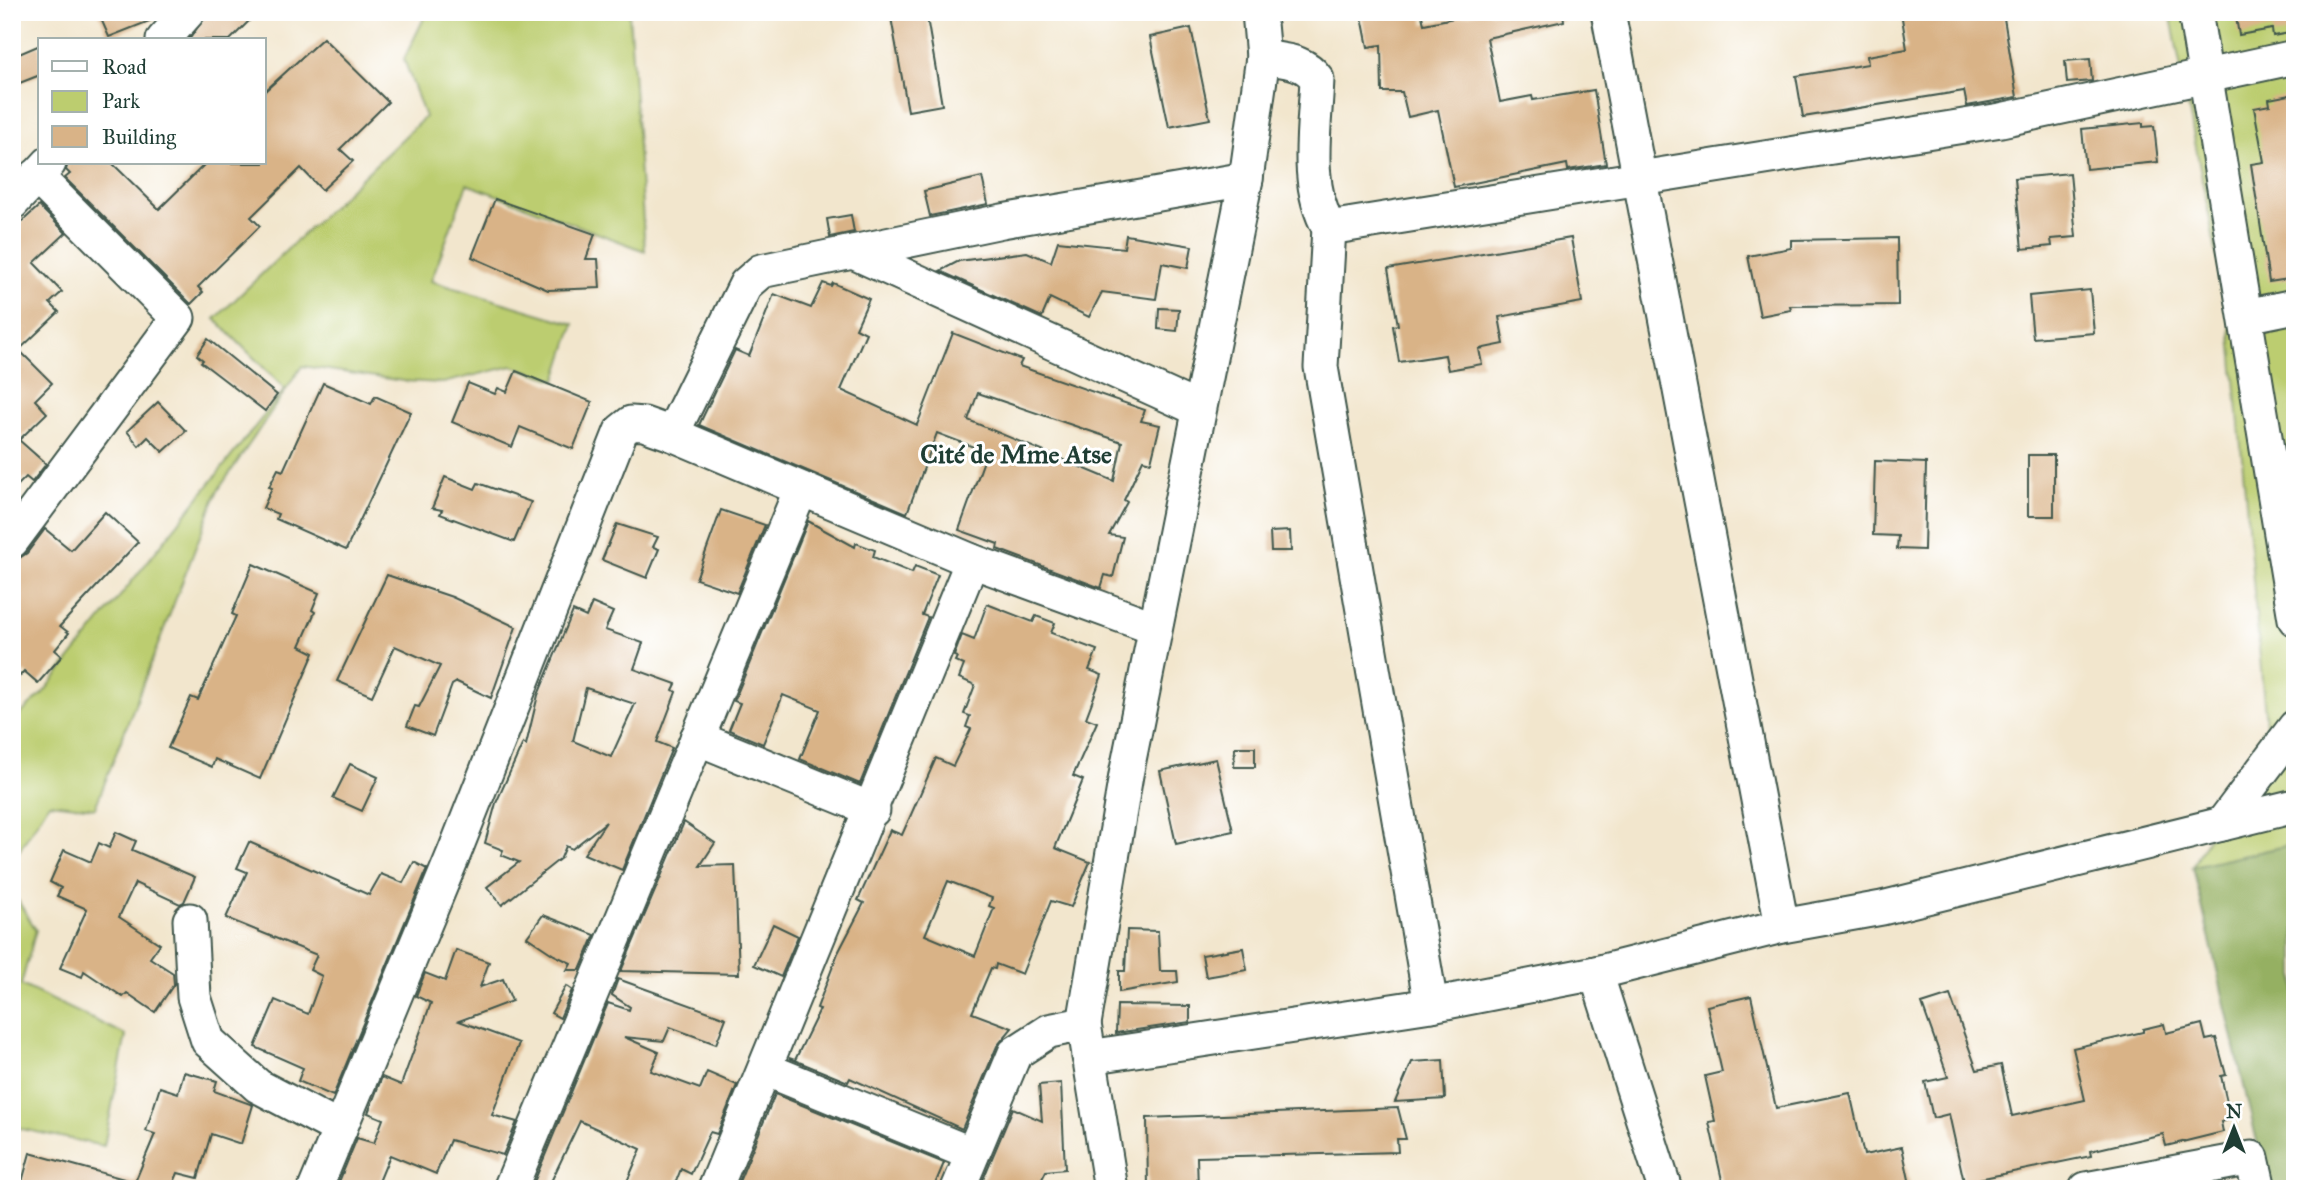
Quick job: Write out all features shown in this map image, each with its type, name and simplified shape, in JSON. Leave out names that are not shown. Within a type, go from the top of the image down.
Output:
[{"type":"street","points":[[1111,1189],[1084,1024],[1126,775],[1246,180],[1263,57],[1259,12]]},
{"type":"street","points":[[1608,12],[1782,926]]},
{"type":"street","points":[[2195,12],[2295,619]]},
{"type":"street","points":[[1263,57],[1299,63],[1317,79],[1314,182],[1318,209],[1329,228],[1321,367],[1431,1005]]},
{"type":"street","points":[[1329,228],[1642,180],[2001,120],[2208,78],[2295,57]]},
{"type":"street","points":[[12,203],[42,169],[178,318],[12,541]]},
{"type":"street","points":[[672,434],[746,284],[761,271],[1052,212],[1246,180]]},
{"type":"street","points":[[853,251],[1198,409]]},
{"type":"street","points":[[2246,316],[2295,306]]},
{"type":"street","points":[[315,1189],[455,851],[621,431],[631,423],[644,424],[672,434],[972,561],[1155,628]]},
{"type":"street","points":[[510,1189],[801,489]]},
{"type":"street","points":[[715,1189],[873,810],[972,561]]},
{"type":"street","points":[[2222,824],[2295,727]]},
{"type":"street","points":[[697,738],[873,810]]},
{"type":"street","points":[[1089,1057],[1431,1005],[1596,973],[1782,926],[1882,908],[2295,806]]},
{"type":"street","points":[[190,920],[194,997],[208,1041],[258,1086],[340,1129]]},
{"type":"street","points":[[1596,973],[1665,1189]]},
{"type":"street","points":[[958,1189],[1015,1053],[1049,1031],[1084,1024]]},
{"type":"street","points":[[765,1069],[972,1154]]},
{"type":"street","points":[[2086,1189],[2252,1158],[2259,1189]]},
{"type":"green space","points":[[427,12],[629,12],[645,251],[467,184],[431,281],[574,324],[556,380],[512,366],[443,383],[403,381],[302,366],[217,492],[95,808],[49,803],[12,862],[12,722],[43,693],[285,389],[215,319],[425,117],[404,59]]},
{"type":"green space","points":[[2170,12],[2295,12],[2295,844],[2193,867],[2266,725],[2230,324]]},
{"type":"green space","points":[[2295,844],[2295,1189],[2268,1189],[2193,867]]},
{"type":"green space","points":[[12,891],[36,930],[21,985],[126,1035],[104,1146],[12,1127]]},
{"type":"building","points":[[98,12],[162,12],[157,18],[109,37]]},
{"type":"building","points":[[208,12],[258,12],[232,38],[190,38]]},
{"type":"building","points":[[890,12],[926,12],[942,105],[908,111]]},
{"type":"building","points":[[1361,12],[1421,12],[1424,24],[1483,12],[1563,12],[1564,21],[1487,38],[1500,102],[1532,96],[1533,100],[1594,90],[1606,164],[1568,170],[1567,164],[1454,187],[1438,110],[1408,117],[1402,92],[1382,92],[1381,45],[1368,47]]},
{"type":"building","points":[[1901,12],[2003,12],[2017,97],[1967,106],[1964,91],[1803,117],[1796,76],[1868,64],[1867,56],[1907,49]]},
{"type":"building","points":[[2235,12],[2295,12],[2295,32],[2273,36],[2272,29],[2239,35]]},
{"type":"building","points":[[1191,28],[1210,119],[1169,127],[1150,37]]},
{"type":"building","points":[[323,38],[388,102],[340,149],[353,161],[322,190],[301,168],[251,217],[260,226],[198,287],[203,292],[191,304],[65,178],[70,174],[66,170],[68,164],[113,164],[159,209],[205,164],[266,164],[266,90]]},
{"type":"building","points":[[38,46],[38,76],[12,86],[12,57]]},
{"type":"building","points":[[2090,59],[2092,81],[2067,83],[2065,61]]},
{"type":"building","points":[[2295,94],[2295,278],[2269,282],[2251,164],[2264,162],[2254,108],[2270,105],[2269,99]]},
{"type":"building","points":[[2143,123],[2143,127],[2154,126],[2158,162],[2086,169],[2082,129]]},
{"type":"building","points":[[2070,173],[2076,237],[2051,239],[2052,246],[2022,249],[2015,178]]},
{"type":"building","points":[[982,177],[988,204],[930,216],[924,191]]},
{"type":"building","points":[[495,199],[595,234],[586,259],[598,259],[600,288],[548,290],[472,257]]},
{"type":"building","points":[[39,206],[66,233],[34,263],[62,292],[50,303],[59,312],[19,350],[52,383],[35,400],[47,413],[19,440],[46,464],[32,482],[26,477],[12,491],[12,231]]},
{"type":"building","points":[[851,215],[854,232],[830,237],[827,219]]},
{"type":"building","points":[[1126,235],[1192,246],[1188,268],[1162,263],[1156,299],[1102,292],[1089,317],[1050,298],[1042,317],[940,271],[959,261],[1027,252],[1051,262],[1058,241],[1124,248]]},
{"type":"building","points":[[1571,238],[1582,302],[1499,317],[1504,344],[1479,349],[1482,364],[1448,370],[1445,355],[1399,362],[1393,326],[1398,325],[1388,269]]},
{"type":"building","points":[[1897,238],[1898,305],[1790,306],[1791,310],[1760,316],[1748,256],[1791,248],[1791,240]]},
{"type":"building","points":[[823,283],[831,286],[833,283],[869,299],[856,328],[866,333],[841,390],[917,425],[953,333],[1022,360],[1019,366],[1145,410],[1141,421],[1160,425],[1151,462],[1143,460],[1124,500],[1127,502],[1109,535],[1123,537],[1113,577],[1105,575],[1101,588],[997,549],[998,544],[959,530],[987,452],[937,433],[907,513],[699,425],[735,350],[749,356],[774,294],[811,308]],"holes":[[[978,393],[1122,442],[1114,481],[968,420]]]},
{"type":"building","points":[[2090,290],[2094,333],[2033,338],[2029,296]]},
{"type":"building","points":[[1159,308],[1179,309],[1177,331],[1158,329]]},
{"type":"building","points":[[208,339],[277,395],[265,411],[201,362],[203,360],[197,355]]},
{"type":"building","points":[[516,371],[592,402],[573,449],[520,427],[512,447],[452,422],[468,383],[495,394],[498,388],[507,392]]},
{"type":"building","points":[[323,383],[371,404],[375,396],[411,412],[346,550],[276,519],[278,514],[263,508],[272,488],[269,487],[278,469],[283,471]]},
{"type":"building","points":[[158,402],[186,431],[163,452],[148,437],[139,446],[127,431]]},
{"type":"building","points":[[2028,455],[2054,455],[2054,516],[2028,516]]},
{"type":"building","points":[[1875,461],[1926,463],[1924,550],[1897,549],[1898,536],[1873,535]]},
{"type":"building","points":[[445,477],[475,489],[478,483],[531,502],[514,542],[440,514],[442,510],[432,508]]},
{"type":"building","points":[[721,510],[765,525],[737,593],[696,579]]},
{"type":"building","points":[[105,512],[138,542],[60,626],[69,633],[55,650],[62,656],[38,683],[24,671],[12,685],[12,563],[27,553],[45,529],[71,550]]},
{"type":"building","points":[[808,521],[855,547],[856,543],[875,550],[873,557],[912,573],[915,566],[938,575],[922,615],[928,617],[860,784],[800,759],[820,710],[783,695],[763,744],[729,730],[740,703],[734,701]]},
{"type":"building","points":[[617,524],[658,537],[653,547],[659,549],[647,578],[602,560]]},
{"type":"building","points":[[1290,531],[1291,551],[1271,551],[1270,532]]},
{"type":"building","points":[[253,564],[319,593],[312,610],[315,612],[300,646],[314,653],[260,779],[215,759],[212,767],[168,748],[191,697],[198,700],[236,616],[232,614]]},
{"type":"building","points":[[387,575],[452,597],[516,627],[491,698],[457,682],[452,685],[433,736],[407,726],[415,706],[419,707],[440,666],[395,646],[372,696],[337,681]]},
{"type":"building","points":[[592,603],[613,612],[605,630],[643,643],[634,669],[676,684],[673,690],[676,692],[657,742],[672,748],[622,870],[584,854],[606,822],[572,849],[566,846],[561,858],[502,905],[487,887],[519,862],[501,855],[503,850],[485,843],[496,803],[523,743],[526,745],[538,695],[573,611],[586,617]],"holes":[[[586,688],[635,704],[611,757],[573,741]]]},
{"type":"building","points":[[987,604],[1033,622],[1036,616],[1055,623],[1051,633],[1097,650],[1089,670],[1102,675],[1086,718],[1097,722],[1073,776],[1083,780],[1055,848],[1090,862],[1071,907],[1051,901],[1022,974],[996,964],[995,969],[991,968],[972,1013],[1012,1028],[997,1046],[962,1129],[850,1078],[848,1082],[789,1058],[795,1060],[820,1009],[817,1008],[838,953],[864,903],[858,900],[890,830],[902,835],[936,758],[953,766],[971,729],[966,727],[970,716],[964,714],[975,685],[959,678],[964,665],[955,661],[957,657],[954,656],[962,635],[974,640]],"holes":[[[948,881],[992,898],[989,906],[994,908],[975,956],[925,935]]]},
{"type":"building","points":[[1235,747],[1255,747],[1255,767],[1234,767]]},
{"type":"building","points":[[1216,759],[1233,831],[1176,844],[1160,771]]},
{"type":"building","points":[[350,764],[378,777],[362,811],[333,798]]},
{"type":"building","points":[[684,822],[715,843],[700,866],[735,865],[739,974],[621,971]]},
{"type":"building","points":[[116,832],[136,841],[132,850],[195,877],[184,902],[180,904],[135,883],[119,917],[160,944],[150,958],[173,973],[174,984],[155,1012],[127,993],[123,997],[84,971],[82,977],[60,968],[87,909],[57,896],[61,888],[50,882],[64,850],[91,862],[99,843],[109,848]]},
{"type":"building","points":[[249,842],[369,895],[381,874],[403,883],[414,862],[427,869],[333,1096],[298,1081],[303,1068],[255,1047],[275,1000],[308,1014],[322,976],[310,970],[317,955],[226,918],[247,872],[237,868]]},
{"type":"building","points":[[543,915],[595,935],[580,970],[567,970],[571,963],[527,937]]},
{"type":"building","points":[[773,924],[798,936],[781,977],[754,965]]},
{"type":"building","points":[[1127,930],[1158,931],[1160,971],[1177,971],[1178,982],[1119,992],[1119,971],[1125,971]]},
{"type":"building","points":[[1243,948],[1247,970],[1206,977],[1202,955]]},
{"type":"building","points":[[456,950],[489,962],[480,987],[503,979],[512,1001],[459,1021],[519,1043],[492,1115],[517,1122],[503,1155],[450,1140],[436,1174],[390,1155],[376,1189],[336,1189],[357,1138],[374,1143],[383,1119],[368,1113],[382,1077],[401,1085],[431,1003],[416,996],[425,973],[445,981]]},
{"type":"building","points":[[618,979],[726,1018],[716,1044],[670,1027],[664,1041],[624,1037],[659,1052],[651,1071],[700,1089],[707,1072],[737,1085],[717,1134],[710,1132],[691,1174],[681,1169],[673,1189],[638,1189],[626,1184],[641,1149],[580,1121],[548,1188],[534,1182],[608,1003],[629,1010],[630,1007],[612,995]]},
{"type":"building","points":[[566,986],[572,990],[560,1018],[551,1013]]},
{"type":"building","points":[[1950,995],[1977,1070],[2001,1065],[2012,1116],[2085,1100],[2073,1048],[2143,1032],[2143,1029],[2164,1024],[2166,1033],[2202,1024],[2206,1040],[2216,1038],[2226,1075],[2221,1076],[2231,1119],[2221,1122],[2223,1132],[2166,1146],[2163,1134],[2090,1151],[2091,1156],[1964,1182],[1949,1114],[1933,1118],[1925,1082],[1948,1077],[1922,1004]]},
{"type":"building","points":[[1751,996],[1776,1108],[1850,1093],[1864,1155],[1902,1147],[1911,1189],[1724,1189],[1709,1122],[1715,1121],[1705,1076],[1722,1072],[1707,1006]]},
{"type":"building","points":[[1117,1005],[1190,1006],[1190,1022],[1116,1033]]},
{"type":"building","points":[[1443,1060],[1445,1099],[1395,1102],[1412,1062]]},
{"type":"building","points":[[184,1072],[217,1081],[214,1091],[253,1105],[241,1144],[211,1134],[198,1178],[178,1173],[171,1189],[20,1189],[30,1153],[135,1182],[155,1134],[146,1131],[160,1087],[178,1093]]},
{"type":"building","points":[[1061,1083],[1065,1169],[1046,1171],[1037,1189],[979,1189],[1013,1108],[1042,1121],[1039,1085]]},
{"type":"building","points":[[775,1094],[944,1163],[933,1189],[736,1189]]},
{"type":"building","points":[[1398,1108],[1406,1139],[1397,1139],[1398,1152],[1197,1157],[1198,1189],[1148,1189],[1147,1118]]},
{"type":"district","name":"Cité de Mme Atse","points":[[1016,454]]}]
